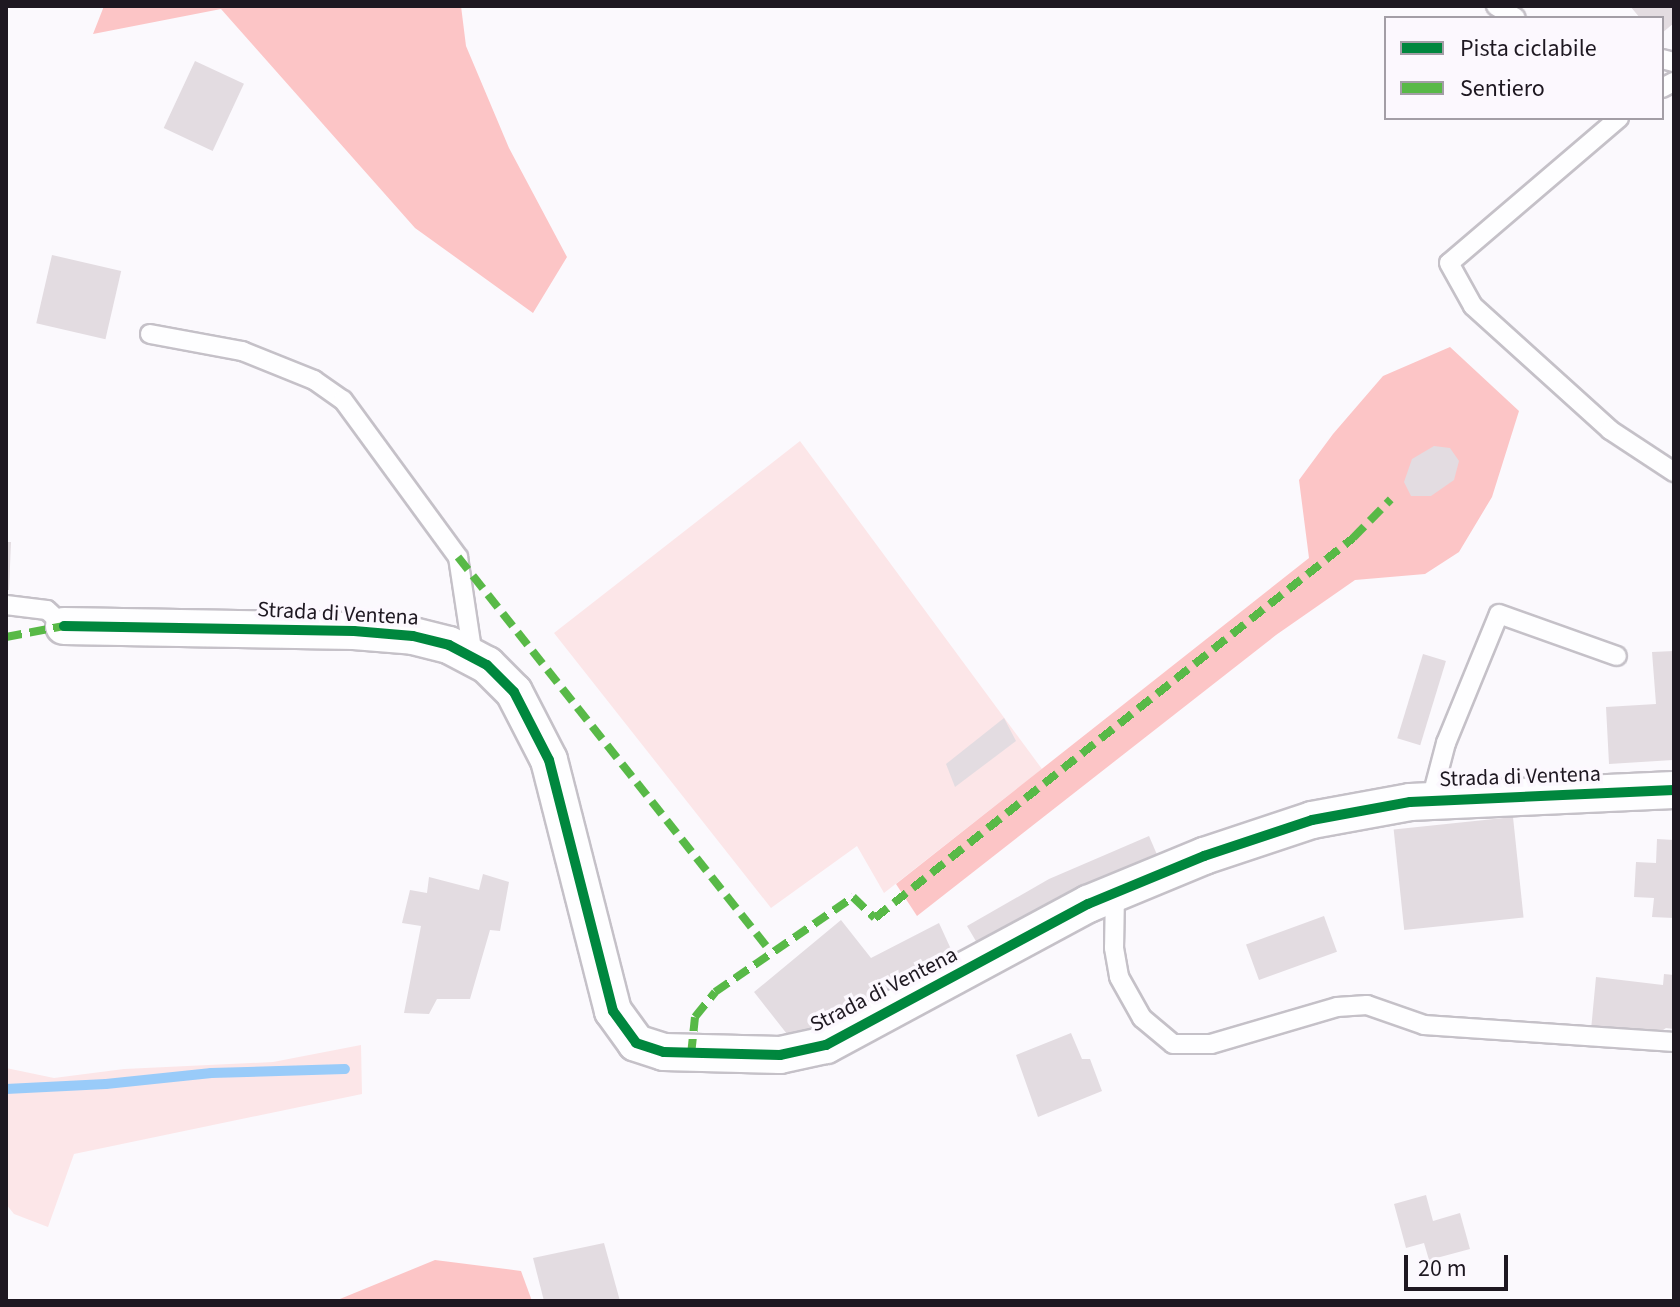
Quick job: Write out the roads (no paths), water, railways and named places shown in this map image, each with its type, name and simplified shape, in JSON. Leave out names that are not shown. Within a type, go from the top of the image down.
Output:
[{"type":"street","name":"Strada di Ventena","points":[[64,626],[354,631],[424,638],[473,656],[498,674],[514,692],[549,760],[588,902],[609,1000],[629,1037],[644,1048],[691,1055],[780,1055],[812,1050],[864,1028],[1059,918],[1204,856],[1312,820],[1368,807],[1431,800],[1674,790]]},
{"type":"lane","points":[[1617,120],[1449,263],[1473,306],[1610,430],[1674,472]]},
{"type":"lane","points":[[150,334],[242,351],[314,380],[343,400],[458,557],[473,656]]},
{"type":"lane","points":[[6,605],[47,610],[64,626]]},
{"type":"lane","points":[[1431,800],[1446,743],[1499,614],[1617,656]]},
{"type":"lane","points":[[1115,893],[1114,948],[1119,977],[1142,1018],[1173,1044],[1211,1044],[1337,1007],[1367,1005],[1424,1025],[1674,1042]]},
{"type":"waterway","points":[[6,1089],[106,1084],[211,1073],[345,1069]]}]
